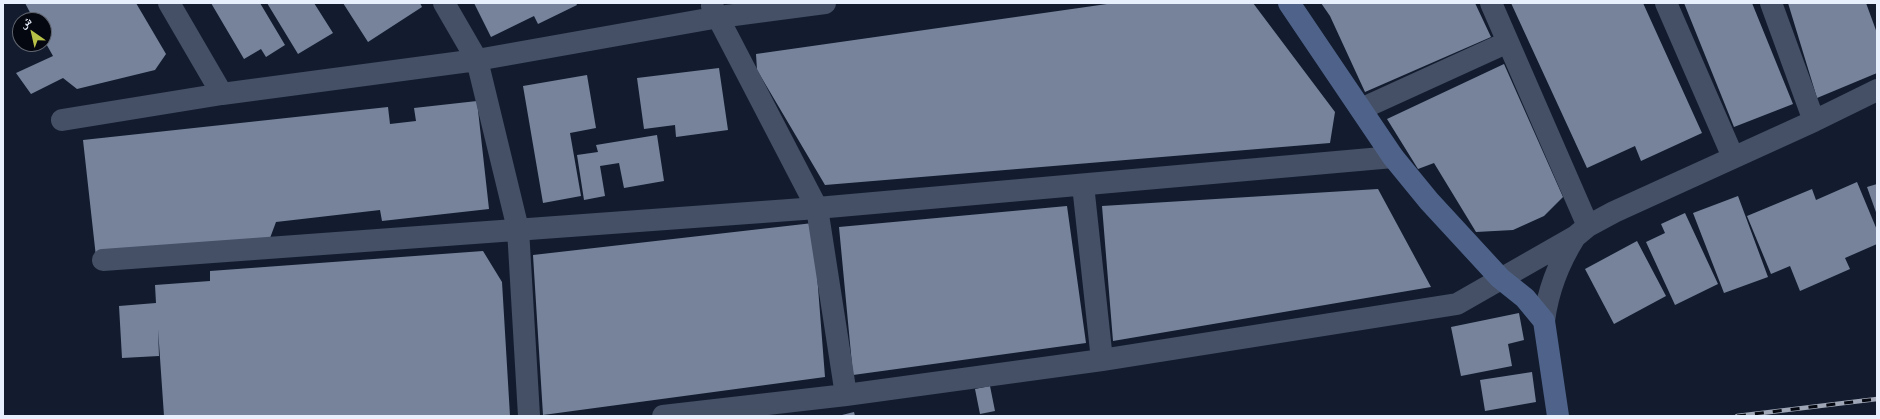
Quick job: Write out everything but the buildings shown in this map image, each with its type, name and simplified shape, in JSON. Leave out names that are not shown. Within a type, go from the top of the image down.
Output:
[{"type":"street","points":[[169,3],[222,94]]},
{"type":"street","points":[[444,3],[477,60],[518,229],[529,416]]},
{"type":"street","points":[[62,120],[222,94],[477,60],[715,10],[737,3]]},
{"type":"street","points":[[715,10],[824,3]]},
{"type":"street","points":[[1289,3],[1393,157],[1429,201],[1500,278],[1525,298],[1544,321]]},
{"type":"street","points":[[1491,3],[1508,42],[1582,231]]},
{"type":"street","points":[[1666,3],[1733,158]]},
{"type":"street","points":[[1771,3],[1814,121]]},
{"type":"street","points":[[715,10],[817,208],[846,395]]},
{"type":"street","points":[[1361,108],[1508,42]]},
{"type":"street","points":[[662,416],[846,395],[1102,360],[1457,304],[1582,231],[1877,90]]},
{"type":"street","points":[[103,260],[817,208],[1393,157]]},
{"type":"street","points":[[1083,185],[1102,360]]},
{"type":"street","points":[[1558,416],[1544,321],[1547,298],[1554,276],[1564,256],[1582,231]]},
{"type":"railway","points":[[1737,416],[1877,399]]}]
